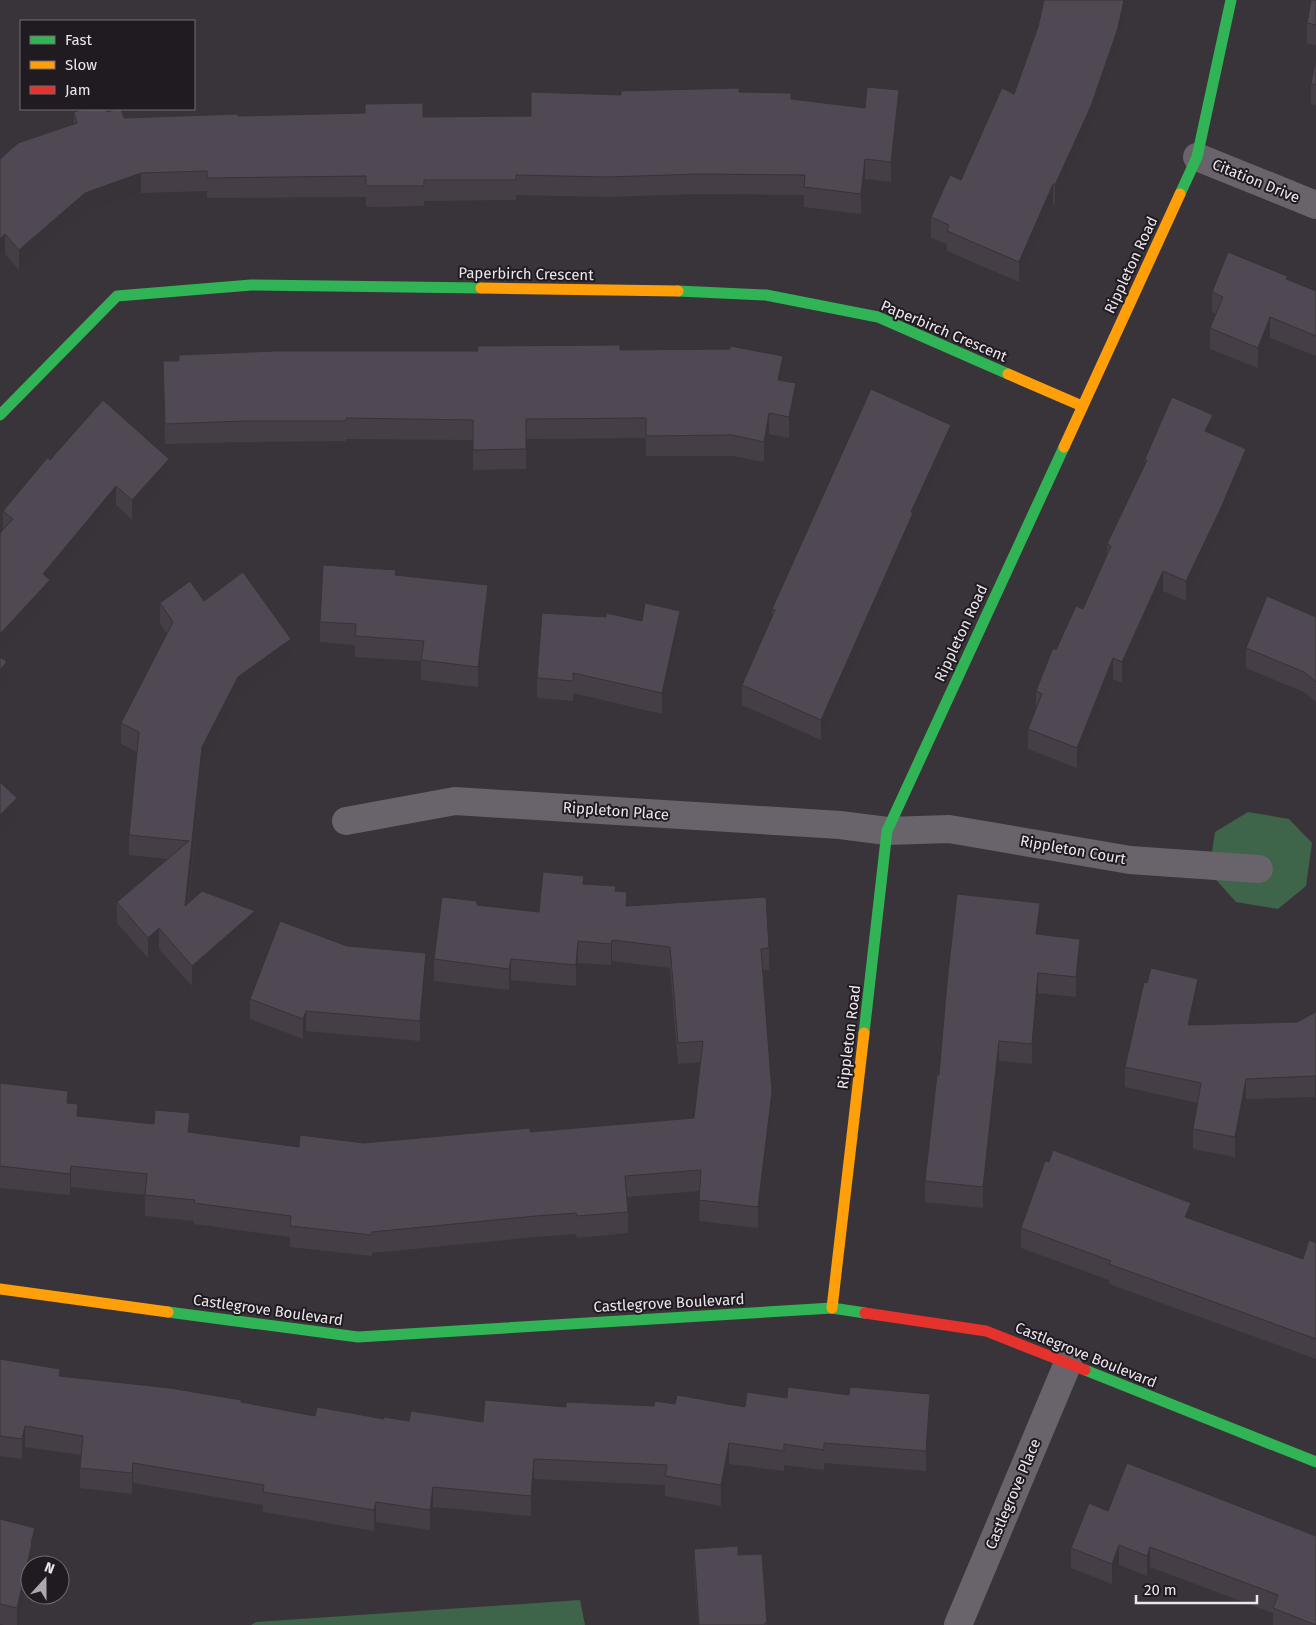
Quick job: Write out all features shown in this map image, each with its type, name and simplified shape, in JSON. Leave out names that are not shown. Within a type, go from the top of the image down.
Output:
[{"type":"street","name":"Rippleton Road","points":[[832,1308],[888,830],[1197,157],[1231,0]]},
{"type":"street","name":"Citation Drive","points":[[1197,157],[1316,205]]},
{"type":"street","name":"Paperbirch Crescent","points":[[0,415],[117,296],[251,285],[654,290],[766,295],[878,317],[1082,406]]},
{"type":"street","name":"Rippleton Place","points":[[346,821],[455,801],[840,825],[888,830]]},
{"type":"street","name":"Rippleton Court","points":[[888,830],[949,829],[1130,860],[1259,869]]},
{"type":"street","name":"Castlegrove Boulevard","points":[[0,1289],[358,1337],[832,1308],[986,1331],[1316,1462]]},
{"type":"street","name":"Castlegrove Place","points":[[958,1625],[1068,1363]]},
{"type":"green space","points":[[1248,812],[1289,819],[1312,843],[1306,886],[1278,909],[1236,902],[1209,872],[1215,832]]},
{"type":"green space","points":[[580,1600],[585,1625],[251,1625],[256,1622]]},
{"type":"building","points":[[1044,0],[1124,0],[1118,28],[1091,106],[1055,185],[1053,184],[1019,262],[947,231],[949,225],[931,217],[950,175],[961,180],[1002,88],[1014,94],[1038,27]]},
{"type":"building","points":[[1311,0],[1316,0],[1316,25],[1307,23]]},
{"type":"building","points":[[1316,57],[1316,85],[1311,84]]},
{"type":"building","points":[[867,87],[899,90],[891,162],[865,159],[861,194],[804,187],[805,175],[698,174],[607,177],[516,175],[516,180],[424,180],[424,186],[366,186],[366,176],[207,178],[207,171],[141,173],[85,193],[19,250],[5,234],[0,239],[0,159],[18,143],[77,123],[74,112],[81,110],[106,110],[107,112],[121,110],[124,118],[238,114],[238,116],[365,113],[365,104],[423,103],[423,117],[531,116],[531,92],[621,95],[621,91],[739,88],[739,92],[791,93],[791,99],[865,108]]},
{"type":"building","points":[[1228,252],[1287,276],[1286,279],[1316,291],[1316,336],[1270,317],[1258,348],[1210,328],[1223,297],[1212,292]]},
{"type":"building","points":[[620,345],[620,350],[730,349],[730,346],[783,356],[778,380],[796,383],[789,417],[769,413],[764,442],[732,435],[646,436],[646,418],[526,419],[526,449],[473,450],[473,420],[346,418],[346,421],[244,421],[165,424],[163,361],[179,361],[179,355],[275,351],[478,351],[477,346]]},
{"type":"building","points":[[871,389],[951,425],[911,512],[913,513],[821,720],[742,685],[775,610],[772,609]]},
{"type":"building","points":[[1172,397],[1213,415],[1205,431],[1246,449],[1220,510],[1186,581],[1163,571],[1122,662],[1113,658],[1077,748],[1028,729],[1042,694],[1036,691],[1053,648],[1056,650],[1076,606],[1083,609],[1111,546],[1107,544],[1147,460],[1145,459]]},
{"type":"building","points":[[103,400],[169,459],[132,500],[116,486],[43,574],[50,580],[0,634],[0,533],[13,519],[3,511],[48,457],[50,460]]},
{"type":"building","points":[[323,565],[396,570],[395,575],[488,585],[478,667],[421,660],[424,641],[355,636],[356,624],[320,622]]},
{"type":"building","points":[[243,572],[291,639],[238,677],[202,747],[185,906],[202,891],[255,911],[192,966],[159,928],[148,938],[117,902],[189,841],[129,835],[139,732],[121,723],[173,622],[160,603],[190,581],[204,601]]},
{"type":"building","points":[[1267,596],[1316,617],[1316,682],[1304,672],[1246,648]]},
{"type":"building","points":[[645,603],[680,611],[662,693],[573,673],[573,681],[537,678],[542,613],[606,617],[606,613],[642,621]]},
{"type":"building","points":[[0,657],[7,662],[0,670]]},
{"type":"building","points":[[0,782],[17,798],[0,815]]},
{"type":"building","points":[[543,872],[584,876],[583,884],[616,886],[615,891],[627,892],[626,906],[766,897],[769,948],[761,949],[772,1092],[758,1207],[699,1200],[701,1170],[625,1176],[628,1212],[577,1216],[576,1213],[536,1216],[372,1232],[372,1235],[290,1226],[291,1216],[194,1203],[195,1200],[145,1195],[147,1174],[71,1166],[70,1174],[0,1166],[0,1083],[68,1091],[67,1103],[78,1104],[77,1116],[154,1124],[155,1110],[190,1113],[188,1132],[299,1147],[300,1135],[364,1143],[530,1128],[530,1132],[694,1118],[703,1041],[678,1043],[670,947],[612,940],[611,944],[578,941],[576,965],[511,959],[509,969],[434,959],[442,897],[477,901],[477,905],[539,912]]},
{"type":"building","points":[[957,894],[1040,903],[1036,934],[1080,939],[1076,977],[1038,973],[1032,1044],[999,1041],[983,1187],[925,1181],[937,1075],[939,1075]]},
{"type":"building","points":[[280,921],[347,946],[426,953],[420,1021],[306,1011],[303,1019],[250,999]]},
{"type":"building","points":[[1151,968],[1198,979],[1188,1025],[1297,1022],[1316,1012],[1316,1076],[1246,1079],[1235,1137],[1193,1129],[1201,1083],[1125,1067],[1144,982],[1147,983]]},
{"type":"building","points":[[1053,1150],[1191,1203],[1185,1217],[1303,1259],[1309,1240],[1316,1243],[1316,1339],[1109,1264],[1111,1261],[1021,1228],[1045,1161],[1049,1162]]},
{"type":"building","points":[[0,1359],[60,1369],[59,1376],[170,1388],[241,1400],[241,1402],[315,1416],[317,1407],[384,1419],[384,1417],[409,1421],[411,1411],[483,1422],[485,1400],[566,1407],[566,1402],[654,1406],[655,1401],[675,1404],[677,1395],[745,1407],[747,1392],[787,1398],[788,1387],[849,1395],[850,1387],[930,1394],[926,1451],[824,1443],[824,1450],[784,1444],[784,1451],[729,1443],[721,1485],[665,1476],[667,1465],[534,1459],[531,1496],[433,1487],[430,1510],[376,1502],[374,1510],[263,1492],[264,1485],[133,1463],[132,1473],[80,1468],[83,1436],[25,1426],[22,1439],[0,1436]]},
{"type":"building","points":[[1127,1463],[1316,1536],[1316,1625],[1273,1608],[1278,1595],[1150,1547],[1147,1556],[1119,1545],[1112,1564],[1071,1548],[1089,1503],[1108,1511]]},
{"type":"building","points":[[0,1519],[35,1528],[29,1555],[20,1555],[20,1595],[17,1608],[0,1604]]},
{"type":"building","points":[[738,1546],[738,1555],[762,1554],[767,1623],[765,1625],[699,1625],[694,1549]]},
{"type":"traffic: fast","points":[[1180,194],[1197,157],[1231,0]]},
{"type":"traffic: fast","points":[[0,415],[117,296],[251,285],[481,288]]},
{"type":"traffic: fast","points":[[678,291],[766,295],[878,317],[1008,374]]},
{"type":"traffic: fast","points":[[864,1033],[887,831],[1064,447]]},
{"type":"traffic: fast","points":[[168,1312],[358,1337],[832,1308],[865,1313]]},
{"type":"traffic: fast","points":[[1085,1370],[1316,1462]]},
{"type":"traffic: slow","points":[[1064,447],[1180,194]]},
{"type":"traffic: slow","points":[[481,288],[678,291]]},
{"type":"traffic: slow","points":[[1008,374],[1082,406]]},
{"type":"traffic: slow","points":[[832,1308],[864,1033]]},
{"type":"traffic: slow","points":[[0,1289],[168,1312]]},
{"type":"traffic: jam","points":[[865,1313],[986,1331],[1085,1370]]}]
